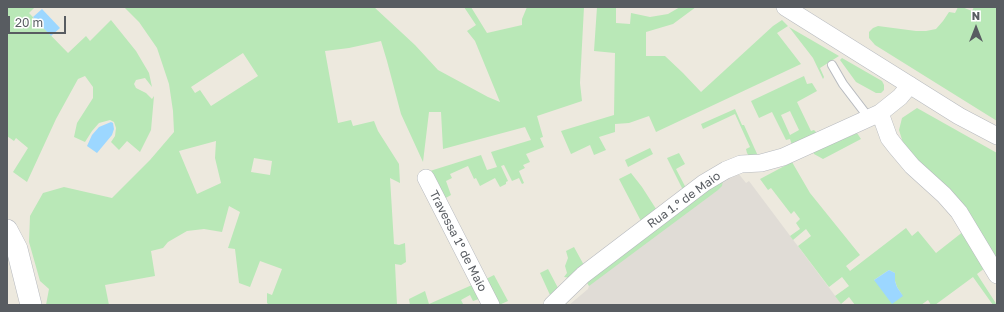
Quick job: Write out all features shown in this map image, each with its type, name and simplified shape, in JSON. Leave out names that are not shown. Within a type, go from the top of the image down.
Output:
[{"type":"street","points":[[785,7],[959,116],[997,136]]},
{"type":"street","name":"Rua 1.º de Maio","points":[[552,305],[583,275],[704,183],[726,170],[741,164],[761,163],[783,157],[874,115],[900,97],[910,85]]},
{"type":"street","points":[[874,115],[896,148],[912,166],[944,195],[959,212],[997,275]]},
{"type":"street","name":"Travessa 1º de Maio","points":[[426,178],[491,305]]},
{"type":"street","points":[[7,230],[17,249],[31,305]]},
{"type":"lane","points":[[832,65],[843,84],[874,115]]},
{"type":"shaded area","points":[[738,173],[746,183],[749,181],[842,305],[569,305],[588,289],[589,286],[586,281],[709,187]]},
{"type":"green space","points":[[7,7],[35,7],[29,13],[68,53],[86,36],[90,41],[111,20],[136,51],[149,73],[152,87],[145,78],[136,80],[134,84],[136,88],[146,93],[152,99],[154,96],[151,130],[140,152],[127,141],[119,150],[111,142],[115,136],[116,128],[114,122],[110,120],[99,123],[85,142],[74,137],[77,123],[93,98],[93,87],[85,76],[78,79],[56,119],[27,182],[13,172],[28,148],[16,138],[14,141],[7,136]]},
{"type":"green space","points":[[124,7],[374,7],[415,45],[438,70],[500,102],[475,41],[467,31],[476,25],[464,7],[471,7],[487,33],[522,25],[522,19],[527,7],[584,7],[580,83],[582,101],[537,116],[543,137],[540,138],[544,147],[526,154],[530,162],[523,165],[525,168],[519,171],[524,183],[522,184],[519,178],[512,181],[504,165],[501,166],[508,181],[506,184],[500,187],[495,178],[480,186],[476,178],[474,179],[468,166],[450,174],[452,178],[446,181],[451,195],[444,199],[430,171],[481,155],[487,170],[497,167],[491,152],[531,140],[525,127],[443,149],[441,112],[429,112],[423,162],[401,114],[381,41],[349,48],[325,51],[338,123],[351,120],[353,126],[374,121],[378,131],[399,164],[400,183],[390,178],[394,244],[399,245],[405,243],[406,262],[401,265],[395,264],[397,305],[269,305],[267,303],[267,293],[272,295],[282,269],[260,261],[250,287],[239,283],[235,249],[228,248],[240,212],[229,206],[222,232],[204,229],[187,231],[168,242],[163,248],[151,251],[155,276],[105,285],[109,305],[46,305],[49,289],[40,281],[29,242],[30,216],[43,193],[64,187],[112,198],[150,160],[174,132],[169,84],[157,48],[139,22]],"holes":[[[243,53],[258,76],[211,106],[200,90],[195,93],[191,87]],[[216,141],[215,158],[221,183],[197,194],[179,151]],[[254,158],[272,161],[270,175],[251,172]]]},
{"type":"green space","points":[[597,7],[616,7],[616,23],[630,24],[631,13],[650,17],[668,14],[680,7],[696,7],[673,24],[646,32],[646,56],[665,56],[701,92],[773,26],[782,20],[788,26],[777,33],[801,64],[656,132],[649,116],[629,123],[615,124],[615,132],[599,137],[606,150],[594,155],[590,145],[571,154],[561,131],[614,115],[615,53],[594,51]]},
{"type":"green space","points":[[958,7],[972,11],[974,7],[997,7],[997,121],[875,45],[869,38],[869,32],[878,26],[916,31],[936,29],[949,12],[955,13]]},
{"type":"green space","points":[[789,27],[839,56],[820,68],[824,77],[823,79],[813,58]]},
{"type":"green space","points":[[842,58],[882,81],[884,90],[881,93],[876,93],[856,82],[840,60]]},
{"type":"green space","points":[[804,76],[807,84],[812,83],[817,91],[797,102],[811,131],[814,130],[817,133],[792,145],[790,139],[786,140],[772,112],[759,118],[751,101]],"holes":[[[790,111],[799,130],[790,135],[781,115]]]},
{"type":"green space","points":[[917,108],[997,153],[997,268],[903,143],[899,130],[902,118]]},
{"type":"green space","points":[[735,109],[758,156],[749,156],[747,153],[746,149],[750,147],[735,114],[703,129],[701,124]]},
{"type":"green space","points":[[857,133],[861,139],[823,159],[813,152]]},
{"type":"green space","points":[[650,148],[653,154],[628,167],[625,160]]},
{"type":"green space","points":[[679,153],[685,164],[676,169],[687,190],[684,192],[667,158]]},
{"type":"green space","points":[[792,162],[810,193],[860,255],[846,266],[850,271],[906,228],[912,236],[918,231],[936,253],[964,231],[985,268],[977,274],[997,305],[993,305],[973,277],[935,305],[931,305],[928,300],[921,305],[855,305],[849,297],[841,304],[835,296],[849,286],[842,277],[829,287],[798,246],[811,236],[806,229],[793,240],[790,236],[800,229],[796,223],[800,219],[794,211],[791,214],[771,188],[768,190],[760,179]],"holes":[[[889,270],[895,273],[895,281],[902,295],[874,280]]]},
{"type":"green space","points":[[631,173],[658,212],[642,223],[619,179]]},
{"type":"green space","points":[[723,180],[722,186],[718,190],[589,286],[586,281],[709,187]]},
{"type":"green space","points":[[574,247],[585,267],[571,278],[564,277],[567,273],[565,266],[568,258],[566,251]]},
{"type":"green space","points":[[548,269],[558,288],[550,295],[540,273]]},
{"type":"green space","points":[[494,275],[508,301],[499,305],[486,279]]},
{"type":"green space","points":[[472,285],[479,299],[473,301],[470,295],[461,300],[463,304],[460,305],[410,305],[409,299],[425,291],[429,304]]},
{"type":"water","points":[[42,9],[60,28],[51,36],[33,17]]},
{"type":"water","points":[[111,122],[113,123],[114,129],[112,135],[97,153],[87,146],[92,135],[99,127]]},
{"type":"water","points":[[889,270],[895,273],[897,287],[903,296],[892,304],[874,280]]}]
